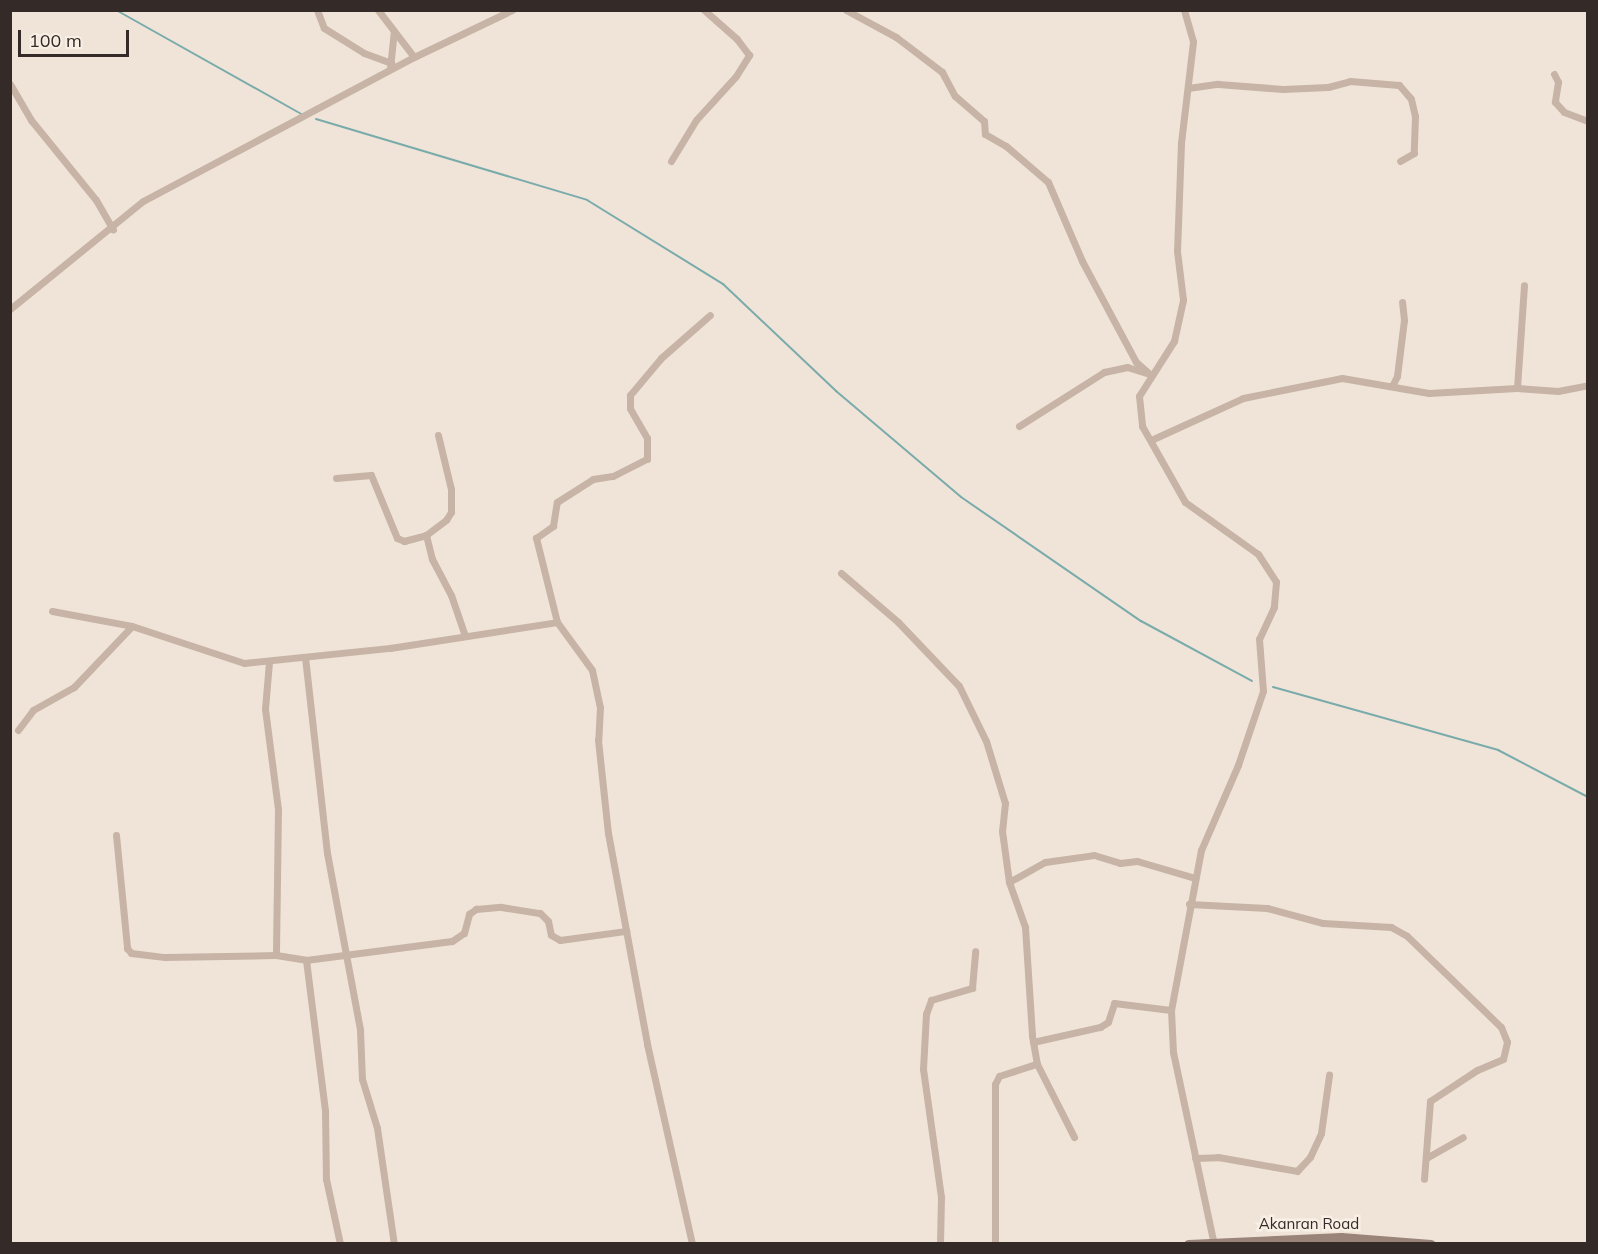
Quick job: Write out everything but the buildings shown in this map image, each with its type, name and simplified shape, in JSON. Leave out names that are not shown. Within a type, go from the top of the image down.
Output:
[{"type":"main road","name":"Akanran Road","points":[[1188,1244],[1213,1240],[1273,1241],[1341,1237],[1431,1244]]},
{"type":"street","points":[[317,10],[324,27],[364,53],[391,67]]},
{"type":"street","points":[[378,10],[414,57]]},
{"type":"street","points":[[671,161],[696,120],[736,76],[749,55],[737,39],[704,10]]},
{"type":"street","points":[[846,10],[896,37],[942,72],[955,96],[984,121],[985,134],[1006,146],[1048,182],[1082,261],[1136,362],[1150,374]]},
{"type":"street","points":[[1185,10],[1193,42],[1181,143],[1177,251],[1183,300],[1174,341],[1150,374],[1138,396],[1142,426],[1185,502],[1258,554],[1276,582],[1274,606],[1259,639],[1263,691],[1238,765],[1201,850],[1189,903],[1171,1010],[1173,1052],[1213,1240]]},
{"type":"street","points":[[10,309],[113,229],[143,201],[391,67],[511,11]]},
{"type":"street","points":[[391,67],[394,30]]},
{"type":"street","points":[[1554,74],[1558,82],[1555,102],[1564,112],[1587,121]]},
{"type":"street","points":[[1188,88],[1218,84],[1283,89],[1328,87],[1350,81],[1399,85],[1411,99],[1414,116],[1413,153],[1400,161]]},
{"type":"street","points":[[10,84],[31,120],[96,200],[113,229]]},
{"type":"street","points":[[1517,388],[1524,285]]},
{"type":"street","points":[[1392,386],[1399,364],[1401,302]]},
{"type":"street","points":[[692,1244],[647,1044],[608,833],[598,740],[600,707],[592,670],[557,622],[536,538],[552,526],[557,502],[593,479],[613,476],[647,459],[646,438],[630,408],[630,395],[661,358],[710,315]]},
{"type":"street","points":[[1019,426],[1104,372],[1127,367],[1150,374]]},
{"type":"street","points":[[1151,440],[1243,399],[1342,378],[1429,393],[1517,388],[1558,391],[1587,385]]},
{"type":"street","points":[[336,478],[371,476],[397,538],[404,541],[426,534],[446,520],[451,512],[451,489],[438,435]]},
{"type":"street","points":[[426,534],[432,558],[451,595],[465,636]]},
{"type":"street","points":[[841,573],[897,622],[959,686],[972,707],[1005,803],[1002,831],[1009,882],[1025,927],[1033,1042],[1037,1064],[1074,1137]]},
{"type":"street","points":[[52,611],[132,626],[244,663],[269,662],[557,622]]},
{"type":"street","points":[[18,730],[33,710],[74,687],[132,626]]},
{"type":"street","points":[[305,657],[327,854],[360,1030],[362,1079],[377,1128],[394,1244]]},
{"type":"street","points":[[269,662],[265,709],[278,809],[276,954]]},
{"type":"street","points":[[116,835],[126,941],[131,953],[165,957],[276,954],[306,960],[346,957],[459,939],[469,914],[476,909],[501,908],[540,913],[548,921],[551,935],[560,940],[626,931]]},
{"type":"street","points":[[1009,882],[1045,862],[1094,855],[1120,863],[1137,861],[1195,878]]},
{"type":"street","points":[[1189,903],[1267,908],[1323,923],[1391,927],[1407,936],[1481,1005],[1501,1027],[1507,1053],[1503,1059],[1477,1070],[1430,1101],[1425,1142],[1428,1157],[1424,1179]]},
{"type":"street","points":[[940,1244],[941,1197],[923,1069],[926,1014],[931,1000],[972,988],[975,951]]},
{"type":"street","points":[[306,960],[325,1111],[326,1179],[340,1244]]},
{"type":"street","points":[[1033,1042],[1100,1027],[1108,1022],[1114,1003],[1136,1003],[1171,1010]]},
{"type":"street","points":[[995,1244],[996,1084],[999,1076],[1037,1064]]},
{"type":"street","points":[[1195,1158],[1218,1157],[1297,1171],[1310,1156],[1321,1133],[1329,1075]]},
{"type":"street","points":[[1428,1157],[1462,1137]]},
{"type":"waterway","points":[[116,10],[301,114]]},
{"type":"waterway","points":[[316,119],[587,200],[723,284],[836,391],[961,497],[1141,621],[1252,681]]},
{"type":"waterway","points":[[1273,687],[1498,750],[1588,797]]}]
